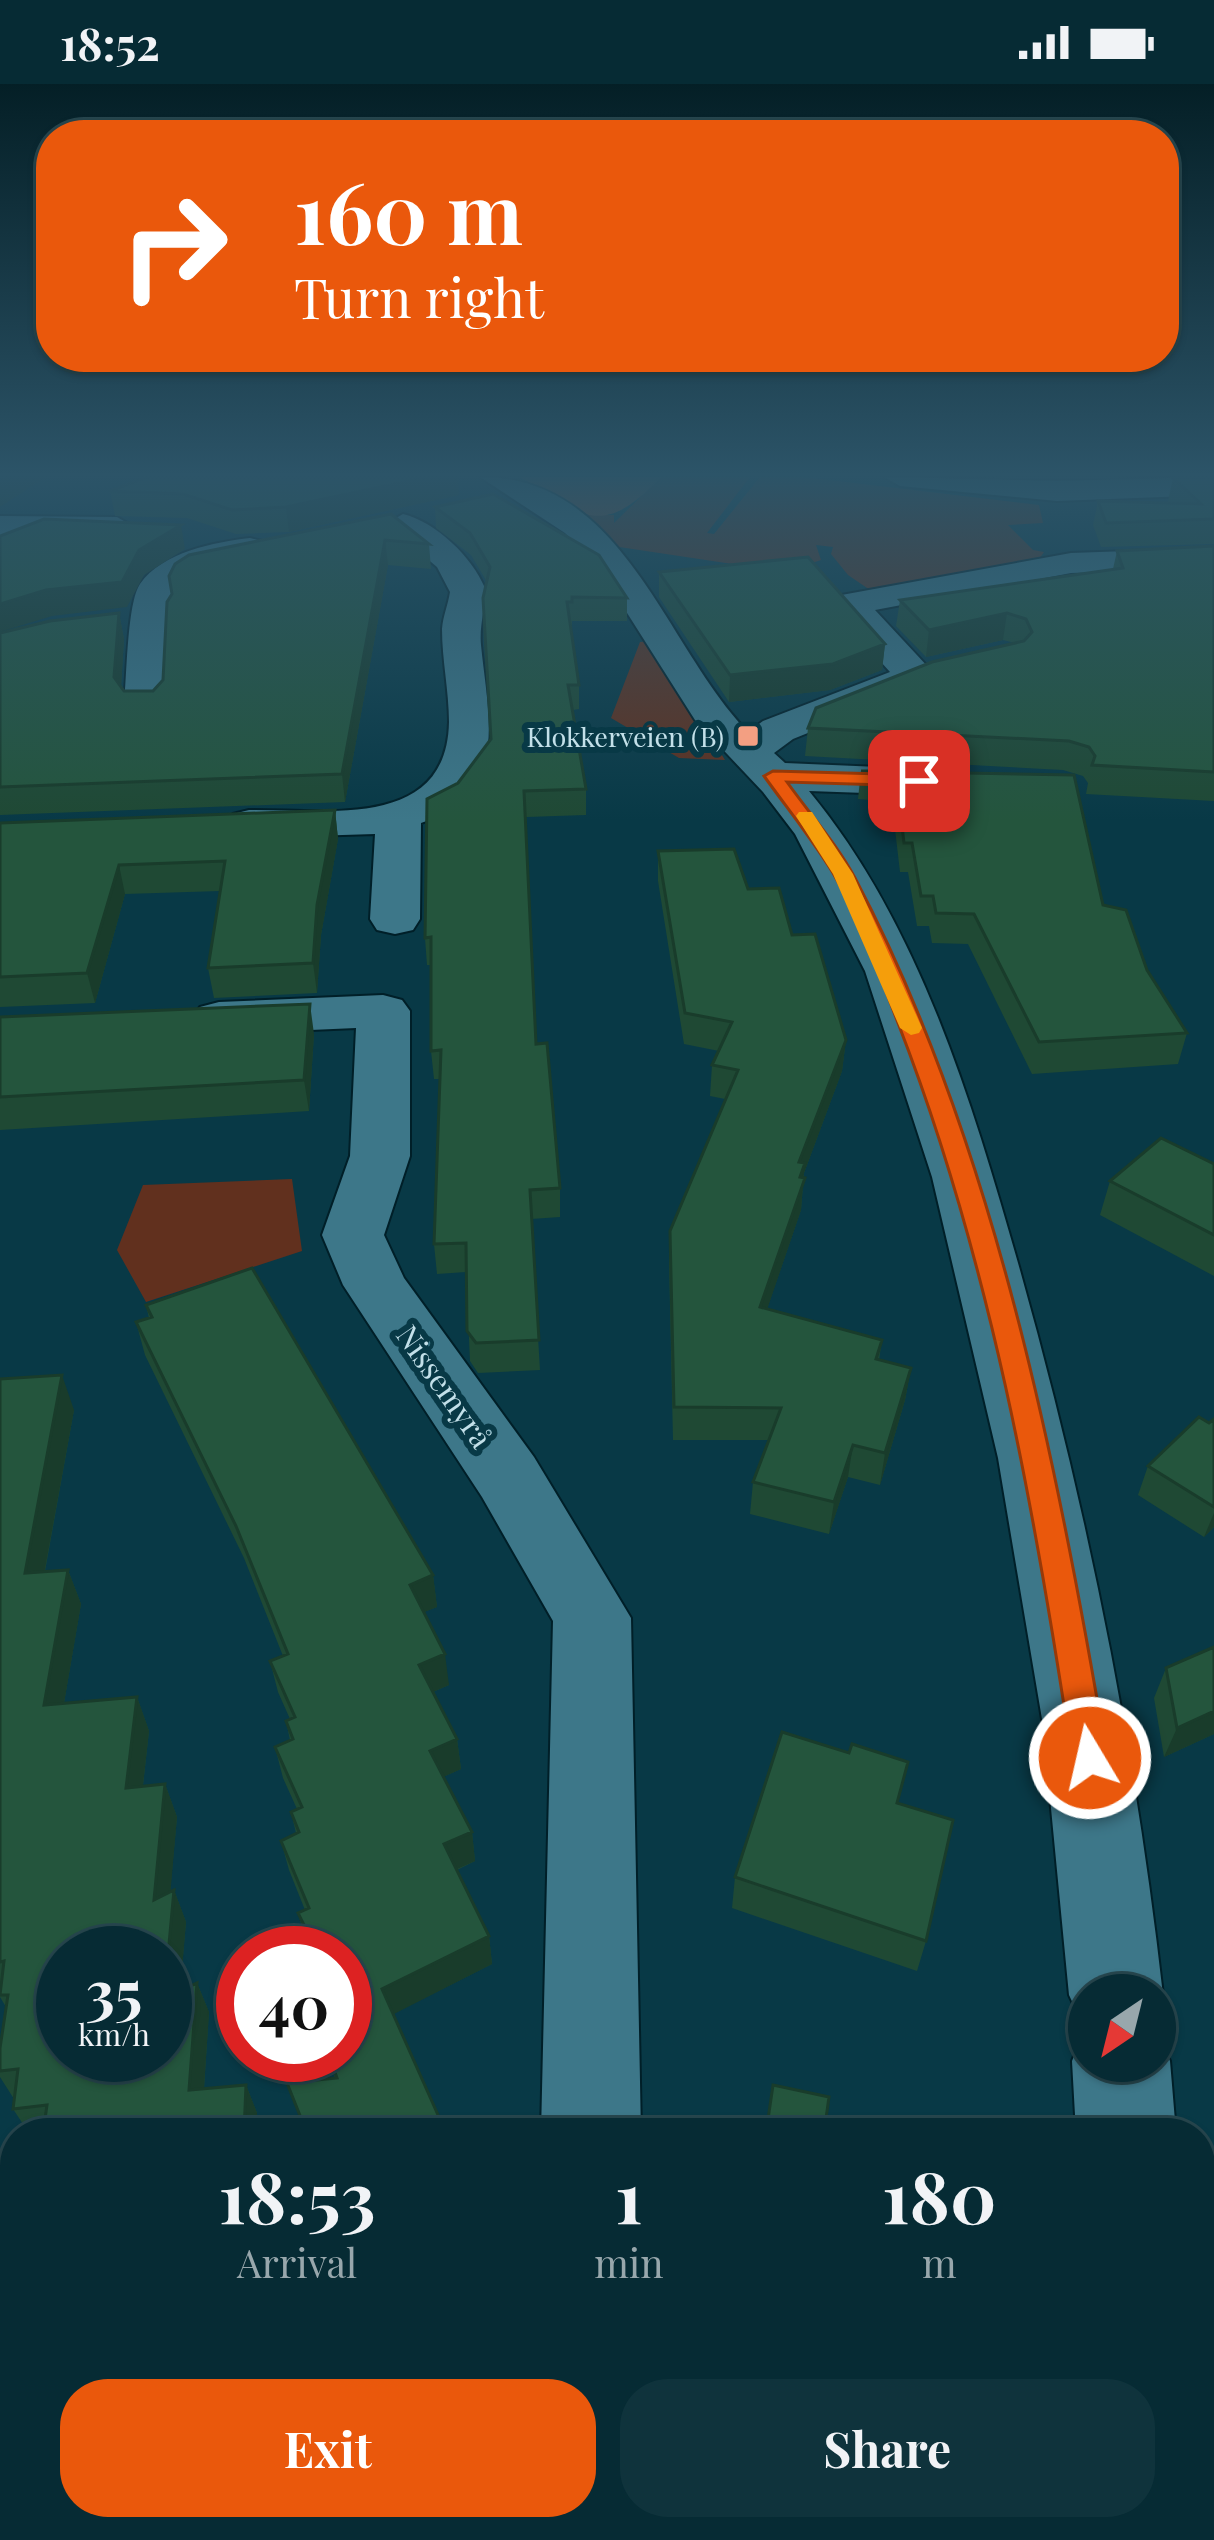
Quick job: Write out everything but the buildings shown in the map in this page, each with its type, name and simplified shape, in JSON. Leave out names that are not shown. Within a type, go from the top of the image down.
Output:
[{"type":"street","points":[[144,704],[154,592]]},
{"type":"street","points":[[211,825],[398,818],[440,797],[466,765],[461,621],[469,592]]},
{"type":"street","points":[[634,592],[729,736],[761,764],[843,874],[884,960],[950,1126],[1020,1389],[1068,1618],[1105,1851],[1114,1974]]},
{"type":"street","points":[[915,676],[849,604],[916,592]]},
{"type":"street","points":[[113,624],[153,620]]},
{"type":"street","points":[[761,764],[778,730],[915,676],[960,666]]},
{"type":"street","points":[[761,764],[983,784]]},
{"type":"street","points":[[395,919],[398,818]]},
{"type":"street","name":"Nissemyrå","points":[[167,1021],[383,1011],[380,1156],[353,1234],[375,1285],[508,1477],[592,1618],[591,2118]]},
{"type":"street","points":[[1122,2082],[1125,2118]]},
{"type":"shaded area","points":[[651,641],[725,760],[679,758],[611,718],[640,642]]},
{"type":"shaded area","points":[[292,1179],[302,1251],[146,1302],[117,1250],[143,1185]]},
{"type":"slow traffic","points":[[805,816],[843,874],[911,1028]]},
{"type":"place","name":"Klokkerveien (B)","points":[[748,736]]},
{"type":"route","points":[[919,781],[773,776],[843,874],[884,960],[950,1126],[1020,1389],[1068,1618],[1090,1758]]}]
